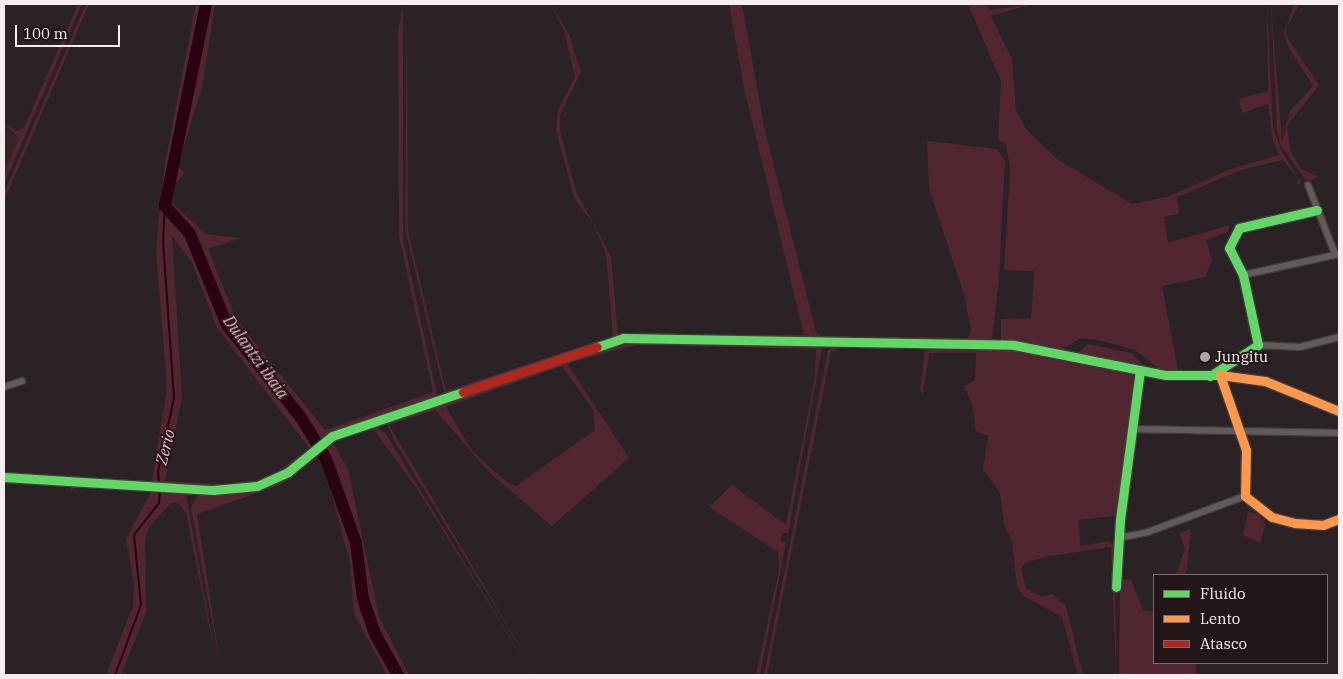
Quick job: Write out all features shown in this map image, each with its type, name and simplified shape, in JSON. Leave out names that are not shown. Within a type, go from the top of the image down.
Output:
[{"type":"street","points":[[1243,275],[1337,254],[1308,185]]},
{"type":"street","points":[[1258,344],[1243,275],[1229,248],[1239,228],[1317,210]]},
{"type":"street","points":[[1210,376],[1258,344],[1300,347],[1339,337]]},
{"type":"street","points":[[4,478],[213,490],[257,486],[288,472],[322,443],[378,419],[623,338],[1014,345],[1140,370],[1265,381],[1339,411]]},
{"type":"street","points":[[1116,587],[1118,538],[1134,429],[1140,370]]},
{"type":"street","points":[[1220,376],[1246,450],[1245,496]]},
{"type":"street","points":[[4,387],[22,381]]},
{"type":"street","points":[[1134,429],[1241,433],[1339,433]]},
{"type":"street","points":[[1118,538],[1148,532],[1245,496]]},
{"type":"street","points":[[1245,496],[1272,517],[1295,523],[1323,525],[1339,519]]},
{"type":"shaded area","points":[[78,4],[82,4],[4,184],[4,174],[19,138],[4,124],[18,131],[24,128]]},
{"type":"shaded area","points":[[86,4],[89,4],[4,201],[4,193]]},
{"type":"shaded area","points":[[196,4],[215,4],[203,83],[178,166],[184,173],[171,190],[173,204],[206,234],[241,238],[208,249],[236,319],[325,430],[433,392],[399,236],[398,32],[403,4],[403,239],[437,395],[324,437],[295,464],[264,481],[231,487],[75,479],[152,481],[167,388],[156,252],[165,163]],"holes":[[[172,236],[192,262],[217,328],[309,448],[273,475],[240,485],[165,481],[182,397]]]},
{"type":"shaded area","points":[[407,4],[408,232],[446,391],[613,336],[606,254],[592,222],[574,198],[556,130],[558,110],[575,77],[564,31],[551,4],[569,34],[581,72],[560,115],[560,132],[576,191],[611,257],[618,334],[804,335],[744,88],[729,4],[742,4],[764,126],[816,332],[821,336],[968,338],[971,331],[964,294],[929,188],[927,141],[997,149],[1005,160],[999,279],[992,339],[627,339],[445,395],[405,229]]},
{"type":"shaded area","points":[[968,4],[985,4],[990,10],[1033,4],[991,16],[1012,59],[1016,110],[1026,129],[1057,159],[1132,204],[1167,197],[1228,170],[1279,155],[1273,142],[1268,104],[1242,113],[1239,99],[1268,91],[1267,4],[1273,127],[1281,150],[1298,178],[1283,160],[1241,170],[1177,197],[1179,214],[1164,217],[1168,243],[1229,225],[1228,232],[1206,240],[1212,261],[1205,277],[1162,286],[1178,370],[1160,370],[1135,350],[1098,340],[1081,338],[1061,350],[1001,340],[1001,319],[1031,318],[1034,271],[1004,270],[1010,169],[1006,144],[998,140],[1001,81]]},
{"type":"shaded area","points":[[1271,4],[1282,141],[1290,111],[1313,86],[1287,45],[1284,33],[1294,4],[1300,4],[1286,28],[1287,37],[1319,85],[1287,126],[1290,150],[1301,169],[1318,177],[1307,182],[1280,144],[1277,131]]},
{"type":"shaded area","points":[[4,128],[19,138],[4,174]]},
{"type":"shaded area","points":[[632,343],[818,344],[822,348],[788,533],[782,533],[781,541],[786,543],[760,675],[756,675],[779,571],[778,552],[709,507],[732,485],[786,525],[815,378],[816,349],[636,345],[571,362],[568,365],[629,458],[552,526],[490,473],[435,410],[389,425],[537,675],[395,442],[385,420],[605,348]],"holes":[[[562,366],[593,410],[595,430],[516,486],[509,484],[472,451],[446,407]]]},
{"type":"shaded area","points":[[1088,344],[1131,353],[1144,365],[1078,353]]},
{"type":"shaded area","points":[[836,345],[1036,350],[1136,374],[1116,516],[1079,520],[1080,546],[1109,541],[1115,547],[1116,675],[1111,547],[1050,556],[1025,563],[1021,569],[1026,588],[1043,597],[1052,594],[1066,606],[1083,675],[1078,675],[1062,617],[1022,595],[1017,585],[1012,541],[1004,524],[1000,493],[983,469],[988,436],[976,431],[972,404],[964,386],[975,380],[976,353],[929,353],[923,394],[920,390],[925,349],[843,347],[831,352],[767,675],[764,675],[828,350]]},
{"type":"shaded area","points":[[375,424],[386,434],[533,675],[417,489],[372,427],[333,443],[348,469],[379,617],[409,675],[387,675],[354,614],[350,562],[321,455],[282,484],[197,514],[222,675],[191,508],[195,499],[200,493],[255,489],[327,442]]},
{"type":"shaded area","points":[[72,485],[183,492],[186,495],[219,675],[186,513],[179,504],[172,502],[149,527],[145,540],[146,613],[121,675],[106,675],[133,606],[134,584],[126,539],[151,492],[77,487],[70,491]]},
{"type":"shaded area","points":[[1248,512],[1257,513],[1266,524],[1260,543],[1243,535]]},
{"type":"shaded area","points":[[1191,529],[1187,570],[1185,574],[1176,574],[1185,549],[1180,533]]},
{"type":"shaded area","points":[[1120,579],[1131,580],[1143,610],[1153,612],[1153,664],[1195,664],[1197,675],[1119,675]]},
{"type":"waterway","name":"Dulantzi ibaia","points":[[206,4],[165,206],[190,234],[227,325],[302,419],[326,459],[356,543],[363,599],[375,634],[398,675]]},
{"type":"waterway","name":"Zerio","points":[[159,485],[158,472],[174,398],[163,240],[165,206]]},
{"type":"waterway","name":"Zerio","points":[[115,675],[141,605],[134,535],[159,503],[160,489]]},
{"type":"traffic: fast","points":[[1210,376],[1258,345],[1243,275],[1229,248],[1239,228],[1317,210]]},
{"type":"traffic: fast","points":[[597,347],[623,338],[1014,345],[1166,375],[1220,375]]},
{"type":"traffic: fast","points":[[1116,587],[1120,520],[1140,370]]},
{"type":"traffic: fast","points":[[4,477],[213,490],[257,486],[288,472],[332,436],[463,392]]},
{"type":"traffic: slow","points":[[1220,375],[1246,450],[1245,496],[1272,517],[1295,523],[1323,525],[1339,519]]},
{"type":"traffic: slow","points":[[1220,375],[1265,381],[1339,411]]},
{"type":"traffic: jam","points":[[463,392],[597,347]]},
{"type":"place","name":"Jungitu","points":[[1205,357]]}]
